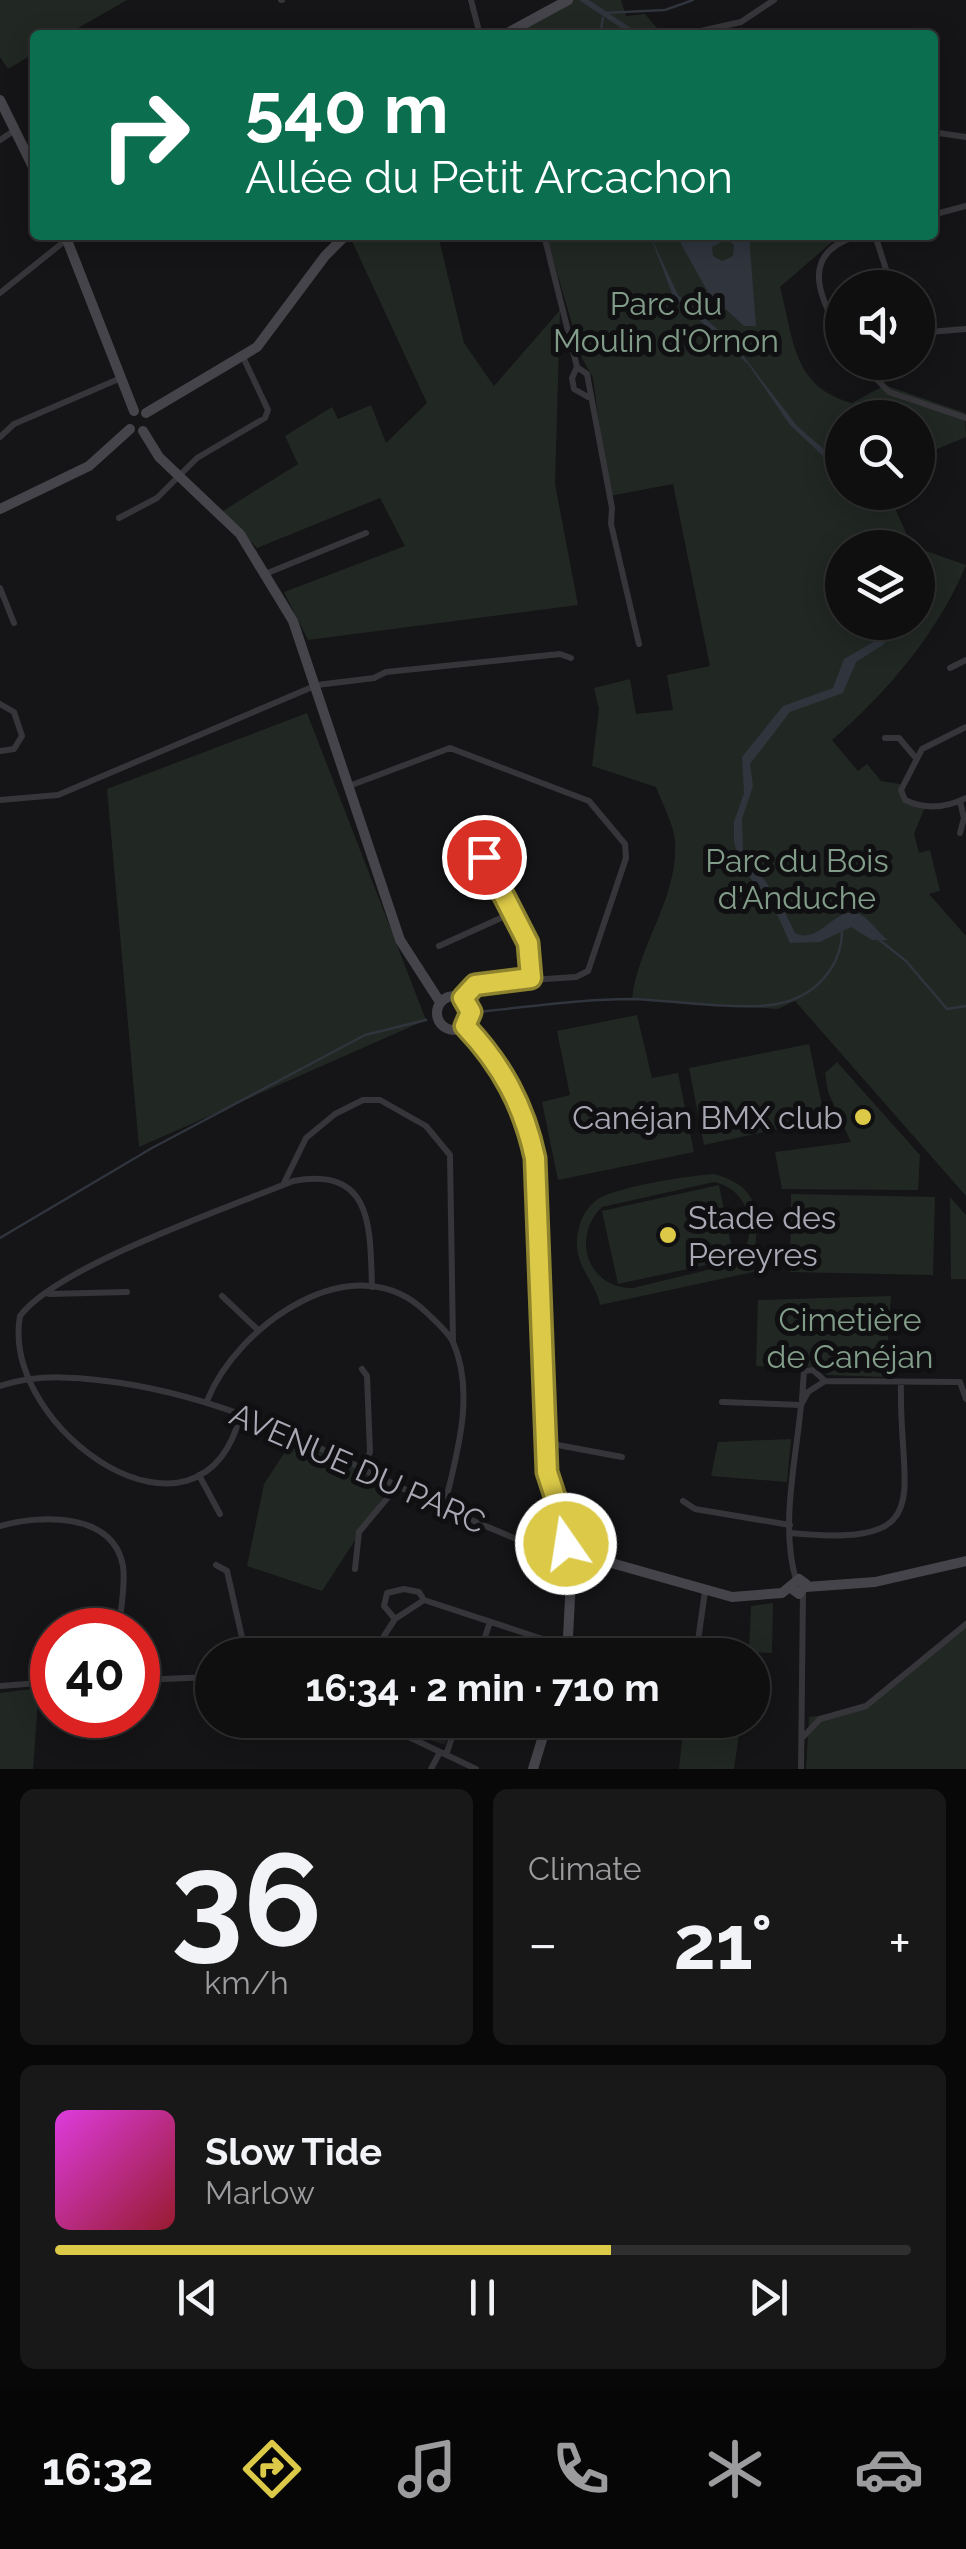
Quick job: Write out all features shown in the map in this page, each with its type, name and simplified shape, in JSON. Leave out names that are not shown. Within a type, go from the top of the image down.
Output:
[{"type":"street","points":[[471,0],[479,30]]},
{"type":"street","points":[[513,30],[568,0]]},
{"type":"street","points":[[706,30],[742,22],[774,0]]},
{"type":"street","points":[[0,100],[30,160]]},
{"type":"street","points":[[0,140],[16,130]]},
{"type":"street","points":[[938,133],[966,136]]},
{"type":"street","points":[[938,215],[966,208]]},
{"type":"street","points":[[0,293],[62,240]]},
{"type":"street","points":[[67,240],[121,378],[149,423],[144,431]]},
{"type":"street","points":[[130,429],[128,419],[243,357],[270,333],[324,256],[341,240]]},
{"type":"street","points":[[545,240],[577,367],[572,378],[574,390],[588,397]]},
{"type":"street","points":[[825,307],[818,279],[830,251],[841,240]]},
{"type":"street","points":[[877,240],[886,270]]},
{"type":"street","points":[[935,332],[966,329]]},
{"type":"street","points":[[118,518],[157,498],[196,458],[265,418],[268,410],[243,357]]},
{"type":"street","points":[[577,367],[587,374],[588,397],[612,508],[610,524],[640,644]]},
{"type":"street","points":[[0,438],[14,424],[121,378]]},
{"type":"street","points":[[873,380],[889,392],[966,418]]},
{"type":"street","points":[[130,429],[144,431],[178,476],[240,534],[293,621],[400,940],[440,1002],[436,1018],[454,1031],[465,1026],[471,1012],[463,998],[454,996],[440,1002]]},
{"type":"street","points":[[0,509],[89,466],[130,429]]},
{"type":"street","points":[[265,574],[366,533]]},
{"type":"street","points":[[0,588],[14,623]]},
{"type":"street","points":[[0,800],[58,795],[314,687],[386,672],[492,658],[560,654],[571,658]]},
{"type":"street","points":[[950,668],[966,660]]},
{"type":"street","points":[[0,704],[14,712],[22,736],[14,749],[0,750]]},
{"type":"street","points":[[960,833],[963,799],[935,807],[905,800],[902,785],[915,758],[930,743],[966,727]]},
{"type":"street","points":[[885,738],[899,738],[915,758]]},
{"type":"street","points":[[348,786],[450,748],[538,778],[554,791],[594,804],[621,838],[627,854],[592,967],[576,977],[475,985],[463,998]]},
{"type":"street","points":[[462,890],[492,874],[528,943],[531,978]]},
{"type":"street","points":[[439,946],[512,913]]},
{"type":"street","points":[[465,1026],[504,1073],[527,1125],[535,1158],[554,1546],[546,1562]]},
{"type":"street","points":[[283,1185],[306,1138],[335,1114],[363,1100],[380,1100],[426,1126],[450,1155],[453,1343],[462,1428],[444,1508]]},
{"type":"street","points":[[9,1339],[22,1315],[48,1294],[121,1252],[283,1185],[312,1177],[334,1180],[350,1189],[363,1204],[370,1226],[372,1287]]},
{"type":"street","points":[[207,1402],[258,1330],[308,1298],[372,1287],[406,1296],[453,1343]]},
{"type":"street","points":[[48,1294],[127,1292]]},
{"type":"street","points":[[222,1296],[258,1330]]},
{"type":"street","points":[[362,1368],[367,1376],[370,1452],[364,1466]]},
{"type":"street","points":[[794,1584],[790,1529],[804,1372],[813,1370],[825,1381],[960,1382],[966,1399]]},
{"type":"street","points":[[4,1372],[5,1387]]},
{"type":"street","name":"AVENUE DU PARC","points":[[5,1387],[69,1377],[149,1388],[242,1412],[537,1548],[554,1546]]},
{"type":"street","points":[[722,1402],[801,1403],[825,1381]]},
{"type":"street","points":[[684,1501],[695,1509],[846,1538],[870,1534],[892,1524],[903,1504],[906,1476],[901,1382]]},
{"type":"street","points":[[95,1472],[150,1484],[198,1474],[228,1446],[242,1412]]},
{"type":"street","points":[[546,1443],[622,1457]]},
{"type":"street","points":[[198,1474],[220,1514]]},
{"type":"street","points":[[355,1569],[359,1532],[399,1484]]},
{"type":"street","points":[[552,1493],[574,1550],[568,1638]]},
{"type":"street","points":[[0,1526],[59,1518],[82,1525],[106,1540],[122,1566],[120,1608]]},
{"type":"street","points":[[554,1546],[705,1591],[753,1598],[794,1584],[805,1590],[876,1582],[966,1561]]},
{"type":"street","points":[[537,1548],[559,1574],[569,1608]]},
{"type":"street","points":[[559,1574],[601,1563]]},
{"type":"street","points":[[216,1565],[227,1570],[242,1638]]},
{"type":"street","points":[[395,1619],[384,1606],[387,1593],[404,1588],[419,1592],[424,1600],[533,1638]]},
{"type":"street","points":[[801,1769],[805,1590]]},
{"type":"street","points":[[698,1638],[705,1591]]},
{"type":"street","points":[[384,1636],[395,1619],[424,1600]]},
{"type":"street","points":[[485,1638],[490,1622]]},
{"type":"street","points":[[803,1738],[820,1718],[866,1706],[966,1624]]},
{"type":"street","points":[[160,1679],[195,1678]]},
{"type":"street","points":[[0,1686],[30,1684]]},
{"type":"street","points":[[410,1738],[476,1769]]},
{"type":"street","points":[[431,1769],[450,1738]]},
{"type":"street","points":[[533,1769],[542,1738]]},
{"type":"shaded area","points":[[579,0],[589,0],[634,30],[624,30]]},
{"type":"shaded area","points":[[652,240],[678,295],[731,341],[737,340],[735,345],[797,426],[825,450],[825,458],[790,425],[748,364],[673,296]]},
{"type":"shaded area","points":[[679,240],[725,240],[712,247],[713,256],[722,261],[733,256],[734,245],[728,240],[749,240],[756,326],[744,326],[709,294]]},
{"type":"shaded area","points":[[886,640],[856,662],[843,693],[790,712],[750,764],[753,786],[742,819],[743,851],[779,900],[795,933],[812,934],[841,916],[856,913],[888,940],[872,940],[851,927],[820,942],[790,943],[771,901],[743,870],[734,842],[734,822],[744,793],[742,757],[783,706],[833,688],[844,659],[875,641]]},
{"type":"shaded area","points":[[425,1738],[447,1738],[445,1745]]},
{"type":"green space","points":[[0,0],[127,0],[75,30],[30,30],[30,56],[8,69],[0,57]]},
{"type":"green space","points":[[567,0],[621,0],[626,16],[645,14],[659,30],[513,30]]},
{"type":"green space","points":[[351,240],[439,240],[464,343],[494,386],[560,310],[555,484],[578,605],[308,640],[284,592],[405,546],[380,498],[257,548],[223,511],[298,464],[285,436],[332,407],[338,419],[371,405],[386,443],[427,403]]},
{"type":"green space","name":"Parc du Bois d'Anduche","points":[[547,240],[834,240],[780,287],[793,342],[807,373],[817,385],[843,400],[825,400],[825,510],[896,510],[905,530],[825,530],[825,640],[924,640],[872,702],[832,740],[858,771],[867,764],[881,781],[900,784],[902,795],[925,807],[914,834],[919,853],[930,850],[940,891],[929,894],[966,936],[966,1196],[795,1001],[778,1009],[632,999],[642,959],[671,882],[675,840],[656,787],[592,766],[599,709],[594,688],[630,679],[636,714],[673,710],[667,675],[710,666],[673,484],[609,496],[593,378],[582,358]]},
{"type":"green space","name":"Parc du Bois d'Anduche","points":[[885,385],[928,400],[858,400]]},
{"type":"green space","name":"Parc du Bois d'Anduche","points":[[935,402],[965,413],[966,437],[935,450]]},
{"type":"green space","name":"Parc du Bois d'Anduche","points":[[935,554],[966,565],[935,623]]},
{"type":"green space","points":[[307,713],[426,1020],[139,1147],[107,789]]},
{"type":"green space","points":[[637,1015],[652,1078],[678,1073],[694,1152],[558,1180],[542,1102],[570,1095],[557,1031]]},
{"type":"green space","points":[[809,1044],[825,1119],[704,1145],[689,1068]]},
{"type":"green space","name":"Canéjan BMX club","points":[[837,1062],[920,1155],[918,1190],[782,1189],[775,1152],[851,1142],[828,1092],[825,1073]]},
{"type":"green space","points":[[714,1174],[733,1181],[752,1201],[758,1271],[600,1305],[577,1248],[579,1227],[588,1209],[598,1199],[622,1190]],"holes":[[[714,1182],[727,1187],[744,1204],[750,1228],[744,1252],[736,1263],[633,1288],[618,1286],[595,1271],[586,1247],[587,1233],[602,1207]]]},
{"type":"green space","name":"Stade des Pereyres","points":[[719,1185],[734,1259],[618,1284],[602,1211]]},
{"type":"green space","points":[[791,1194],[935,1197],[933,1275],[790,1272]]},
{"type":"green space","points":[[950,1197],[966,1215],[966,1279],[951,1279]]},
{"type":"green space","name":"Cimetière de Canéjan","points":[[891,1296],[885,1377],[827,1375],[825,1367],[756,1366],[758,1300]]},
{"type":"green space","points":[[294,1438],[391,1485],[322,1591],[247,1566],[264,1484]]},
{"type":"green space","points":[[791,1439],[787,1482],[711,1476],[718,1442]]},
{"type":"green space","points":[[773,1603],[772,1653],[770,1638],[750,1638],[751,1606]]},
{"type":"green space","points":[[966,1624],[966,1769],[806,1769],[809,1717],[859,1711]]},
{"type":"green space","points":[[30,1689],[30,1738],[35,1738],[33,1769],[0,1769],[0,1693]]},
{"type":"green space","points":[[682,1738],[738,1738],[734,1769],[679,1769]]},
{"type":"waterway","points":[[604,13],[665,10],[693,0]]},
{"type":"waterway","points":[[601,30],[603,18]]},
{"type":"waterway","points":[[477,1012],[612,999],[777,1004],[803,995],[824,978],[837,956],[842,930]]},
{"type":"waterway","points":[[877,938],[906,961],[947,1009],[966,1006]]},
{"type":"waterway","points":[[0,1238],[152,1148],[365,1035],[426,1020]]},
{"type":"place","name":"Canéjan BMX club","points":[[863,1117]]},
{"type":"place","name":"Stade des Pereyres","points":[[668,1235]]},
{"type":"route","points":[[484,857],[528,943],[531,978],[475,985],[463,998],[471,1012],[465,1026],[504,1073],[527,1125],[535,1158],[547,1472],[571,1546],[566,1544]]},
{"type":"park label","name":"Parc du Moulin d'Ornon","points":[[666,322]]}]
